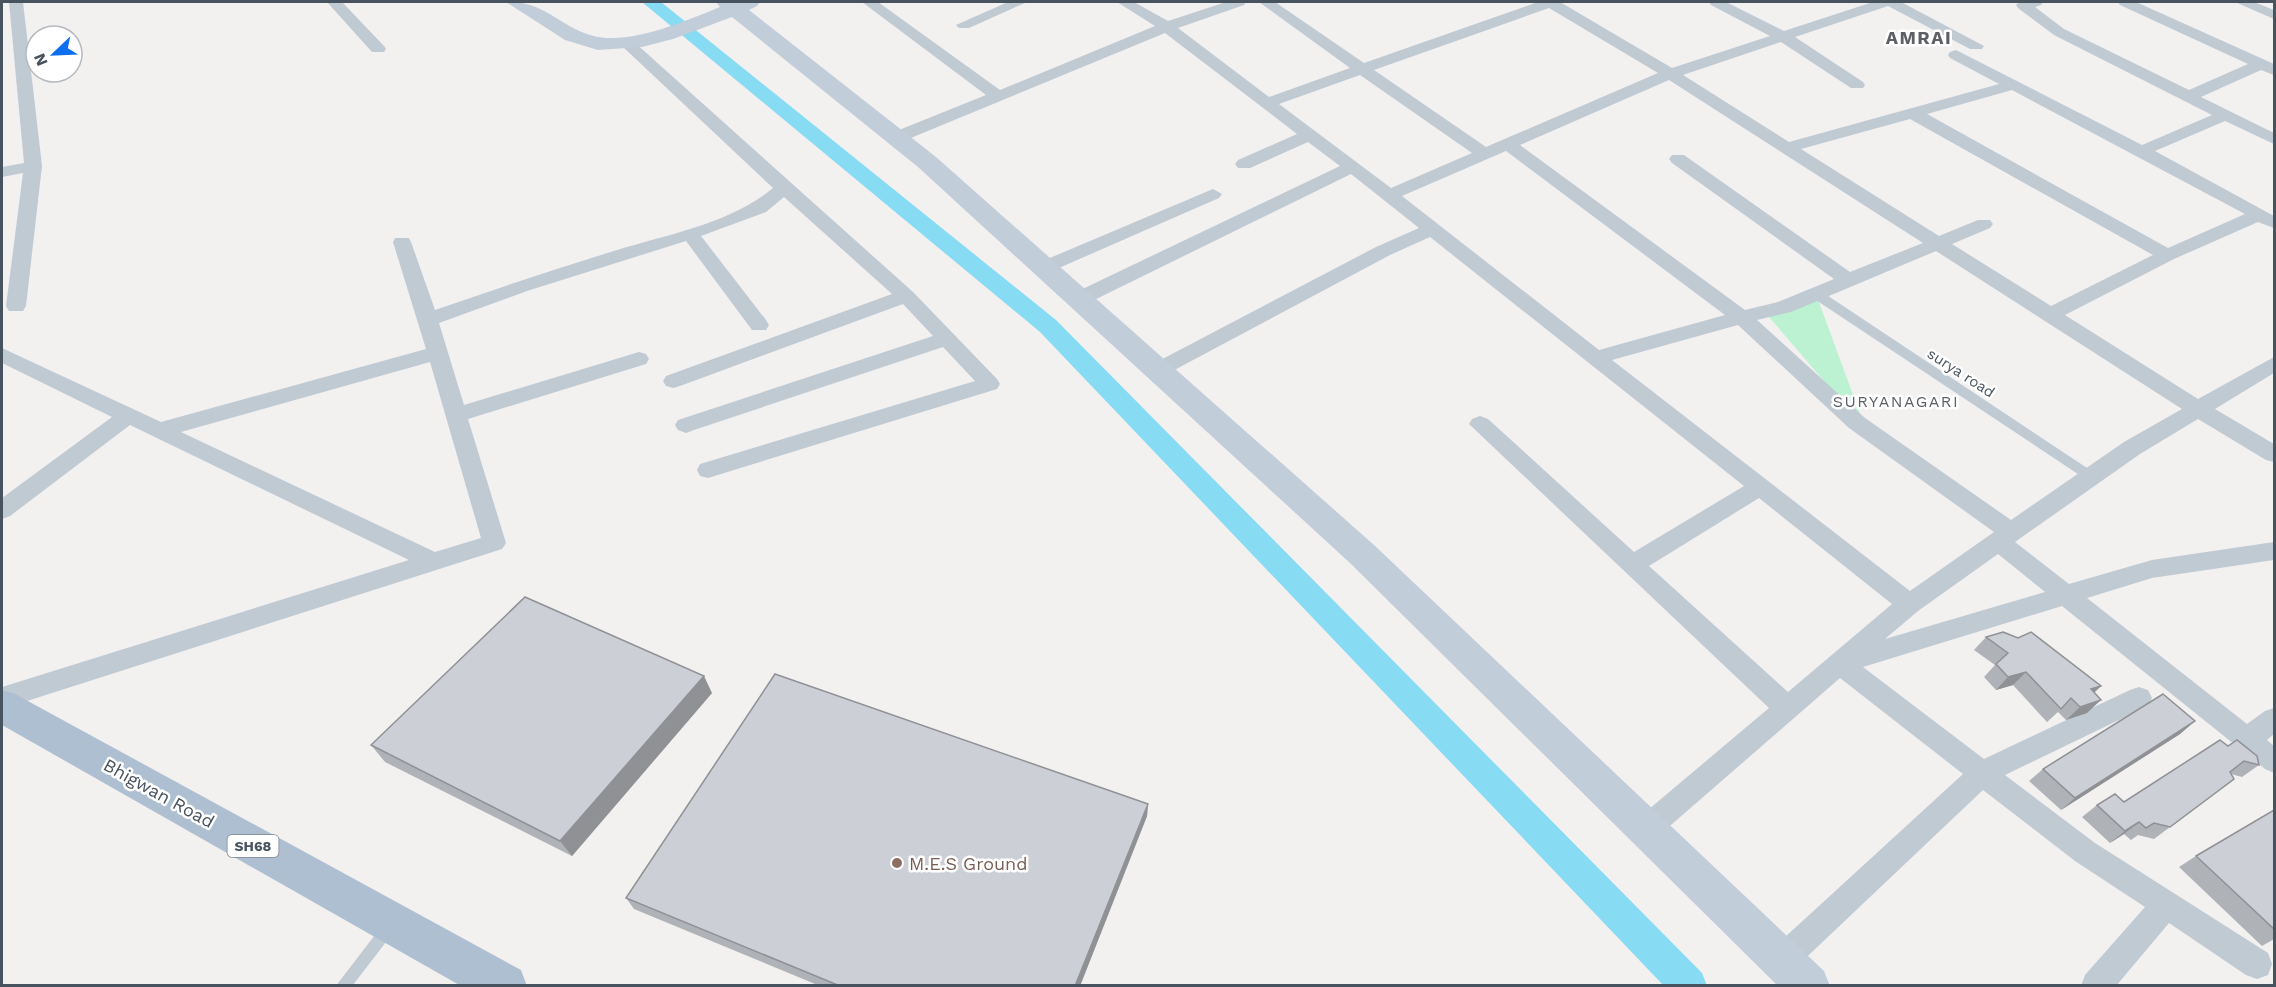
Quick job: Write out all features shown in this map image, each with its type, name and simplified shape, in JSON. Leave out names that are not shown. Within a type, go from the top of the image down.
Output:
[{"type":"main road","name":"Bhigwan Road","points":[[2,706],[506,986]]},
{"type":"street","points":[[16,2],[33,166],[16,306]]},
{"type":"street","points":[[334,2],[378,49]]},
{"type":"street","points":[[516,2],[583,40],[628,44],[655,37],[730,8],[927,162],[1362,554],[1809,986]]},
{"type":"street","points":[[868,2],[998,96]]},
{"type":"street","points":[[964,25],[1020,2]]},
{"type":"street","points":[[1124,2],[1167,27],[1389,195],[1909,604]]},
{"type":"street","points":[[895,138],[1167,27],[1239,2]]},
{"type":"street","points":[[1266,2],[1484,154]]},
{"type":"street","points":[[1267,104],[1551,2],[1670,74],[2200,410],[2274,454]]},
{"type":"street","points":[[1716,2],[1782,36],[1857,85]]},
{"type":"street","points":[[1389,195],[1670,74],[1886,2]]},
{"type":"street","points":[[1892,2],[1976,46]]},
{"type":"street","points":[[2125,2],[2268,67]]},
{"type":"street","points":[[2242,2],[2274,15]]},
{"type":"street","points":[[2025,3],[2059,32],[2274,139]]},
{"type":"street","points":[[628,44],[784,188],[906,296],[990,384],[708,470]]},
{"type":"street","points":[[1956,55],[2266,219]]},
{"type":"street","points":[[2189,96],[2268,67]]},
{"type":"street","points":[[1787,148],[2013,85]]},
{"type":"street","points":[[1912,113],[2167,255]]},
{"type":"street","points":[[2141,151],[2226,115]]},
{"type":"street","points":[[1244,164],[1309,135]]},
{"type":"street","points":[[1508,144],[1742,318],[1857,423],[2004,537],[2069,595],[2274,761]]},
{"type":"street","points":[[1678,159],[1849,281]]},
{"type":"street","points":[[2,172],[33,166]]},
{"type":"street","points":[[1079,299],[1352,167]]},
{"type":"street","points":[[428,320],[520,287],[690,234],[760,208],[784,188]]},
{"type":"street","points":[[1045,267],[1213,194]]},
{"type":"street","points":[[2050,315],[2167,255],[2266,219]]},
{"type":"street","points":[[1596,358],[1659,338],[1784,307],[1984,224]]},
{"type":"street","points":[[1158,370],[1383,251],[1432,229]]},
{"type":"street","points":[[690,234],[759,325]]},
{"type":"street","points":[[2,698],[494,543],[428,320],[402,242]]},
{"type":"street","points":[[673,381],[906,296]]},
{"type":"street","points":[[687,425],[947,339]]},
{"type":"street","points":[[160,430],[436,353]]},
{"type":"street","points":[[2,355],[434,562]]},
{"type":"street","points":[[455,415],[639,359]]},
{"type":"street","points":[[1646,829],[1909,604],[2132,448],[2200,410],[2274,364]]},
{"type":"street","points":[[2,510],[129,416]]},
{"type":"street","points":[[1480,424],[1787,708]]},
{"type":"street","points":[[1633,564],[1760,487]]},
{"type":"street","points":[[1839,663],[2152,569],[2274,551]]},
{"type":"street","points":[[1839,663],[2085,852],[2257,964]]},
{"type":"street","points":[[1782,960],[1982,773],[2139,698]]},
{"type":"street","points":[[2248,739],[2274,719]]},
{"type":"street","points":[[2096,986],[2166,904]]},
{"type":"lane","name":"surya road","points":[[1816,294],[2090,476]]},
{"type":"lane","points":[[344,986],[393,923]]},
{"type":"green space","points":[[1816,294],[1866,430],[1769,317]]},
{"type":"building","points":[[525,597],[704,676],[560,841],[371,745]]},
{"type":"building","points":[[2003,632],[2018,638],[2031,632],[2101,686],[2091,689],[2101,700],[2080,707],[2071,698],[2061,709],[2026,672],[2008,677],[1996,664],[2008,653],[1986,637]]},
{"type":"building","name":"M.E.S Ground","points":[[775,674],[1148,804],[1075,986],[840,986],[626,898]]},
{"type":"building","points":[[2163,694],[2195,721],[2075,798],[2043,769]]},
{"type":"building","points":[[2220,740],[2228,746],[2237,740],[2257,756],[2259,765],[2244,761],[2230,772],[2234,779],[2170,827],[2154,823],[2146,828],[2139,822],[2125,831],[2097,805],[2115,794],[2124,802]]},
{"type":"building","points":[[2274,810],[2274,929],[2196,856]]},
{"type":"waterway","points":[[651,2],[1048,326],[1689,986]]},
{"type":"place","name":"M.E.S Ground","points":[[897,863]]},
{"type":"district","name":"AMRAI","points":[[1919,37]]},
{"type":"district","name":"SURYANAGARI","points":[[1896,401]]}]
